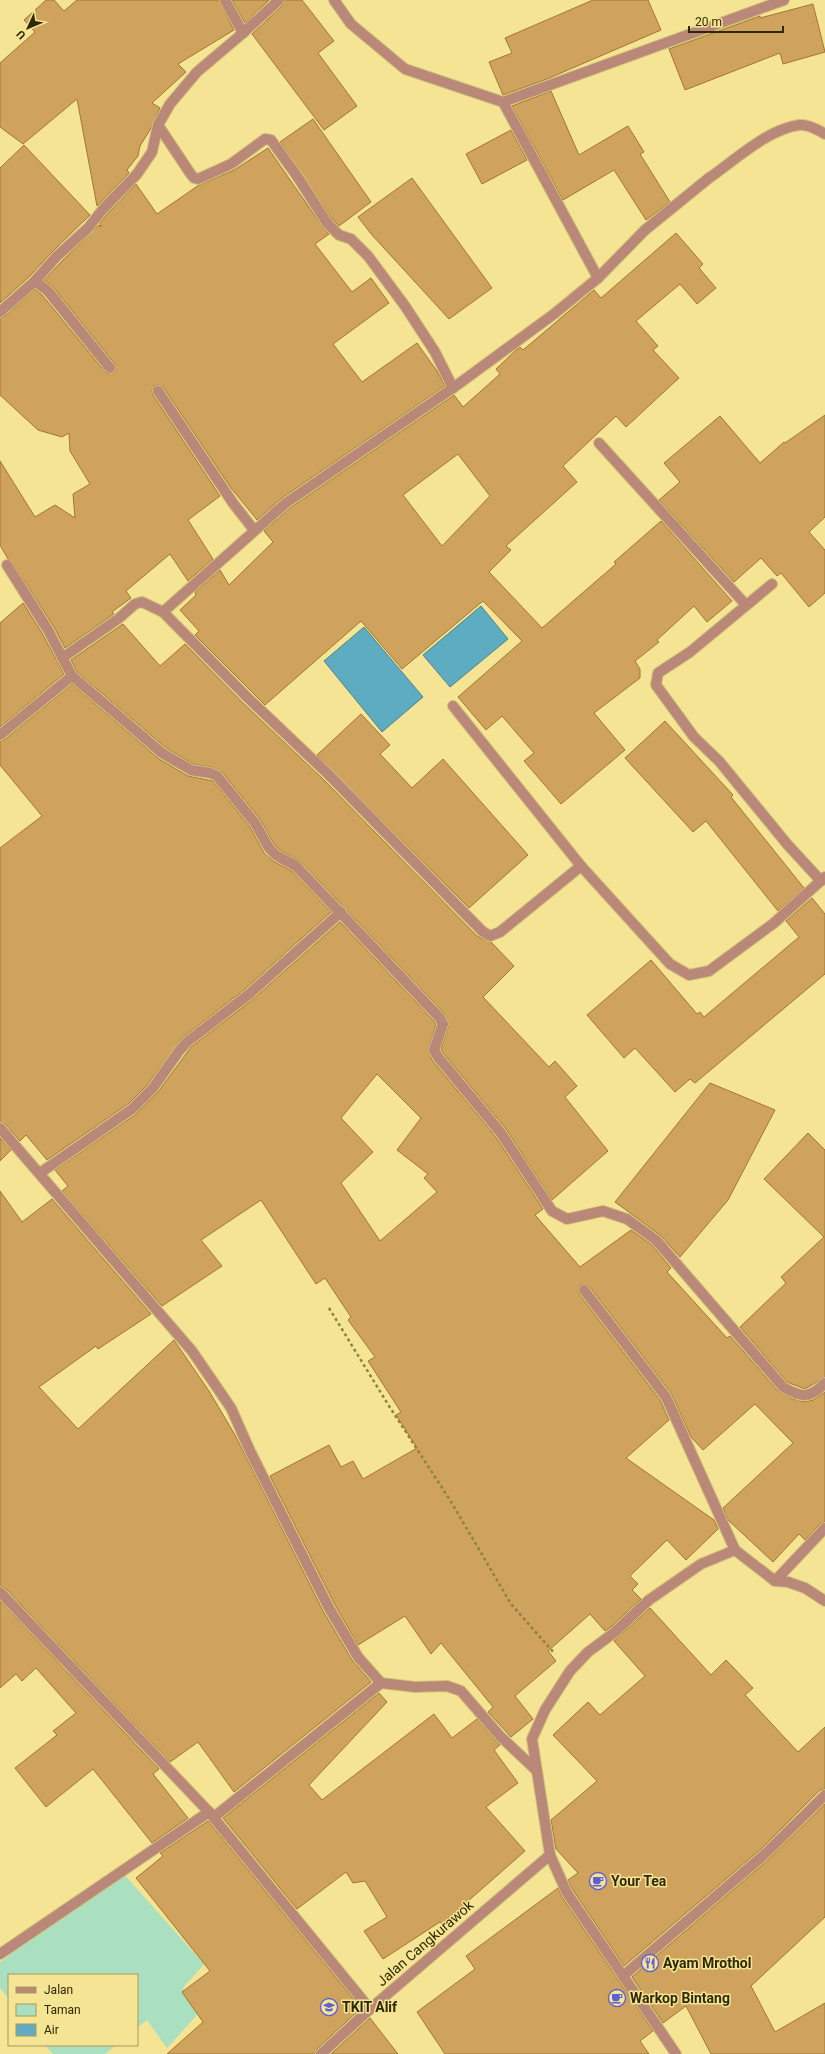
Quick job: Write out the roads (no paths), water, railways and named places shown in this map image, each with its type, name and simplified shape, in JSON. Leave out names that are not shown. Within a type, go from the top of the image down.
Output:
[{"type":"street","points":[[225,0],[243,33]]},
{"type":"street","points":[[0,312],[35,281],[56,257],[88,228],[104,208],[137,174],[152,152],[158,125],[170,104],[197,72],[279,0]]},
{"type":"street","points":[[334,0],[351,24],[405,69],[503,102],[784,0]]},
{"type":"street","points":[[503,102],[598,278]]},
{"type":"street","points":[[158,125],[190,173],[194,178],[198,179],[231,164],[265,139],[271,140],[297,176],[327,223],[339,235],[351,239],[368,256],[404,306],[434,352],[453,388]]},
{"type":"street","points":[[163,612],[286,503],[453,388],[554,314],[598,278],[645,230],[709,178],[775,132],[800,125],[814,128],[825,134]]},
{"type":"street","points":[[35,281],[48,292],[110,368]]},
{"type":"street","points":[[158,391],[233,503],[254,530]]},
{"type":"street","points":[[599,443],[746,605]]},
{"type":"street","points":[[7,565],[48,630],[72,676],[162,753],[191,770],[210,773],[217,776],[255,823],[269,848],[276,855],[296,866],[440,1017],[443,1024],[434,1050],[438,1058],[500,1133],[552,1211],[567,1219],[603,1211],[627,1219],[656,1240],[783,1387],[797,1396],[815,1393],[825,1383]]},
{"type":"street","points":[[453,706],[581,866],[670,964],[689,975],[709,971],[774,922],[823,879],[787,844],[719,761],[694,737],[667,697],[656,685],[658,673],[690,652],[772,584]]},
{"type":"street","points":[[62,658],[118,619],[135,604],[142,602],[163,612],[247,697],[329,775],[482,931],[490,936],[500,932],[581,866]]},
{"type":"street","points":[[0,735],[72,676]]},
{"type":"street","points":[[40,1173],[132,1109],[153,1088],[187,1042],[248,995],[341,912]]},
{"type":"street","points":[[0,1128],[192,1351],[231,1408],[250,1451],[329,1608],[358,1657],[381,1683],[415,1687],[446,1686],[461,1691],[500,1736],[536,1770]]},
{"type":"street","points":[[584,1290],[666,1397],[735,1550],[776,1580],[788,1582],[805,1588],[825,1600]]},
{"type":"street","points":[[776,1580],[825,1528]]},
{"type":"street","points":[[676,2054],[567,1893],[550,1855],[532,1740],[546,1710],[570,1671],[588,1652],[615,1632],[649,1600],[701,1564],[735,1550]]},
{"type":"street","points":[[0,1592],[212,1814],[370,2009]]},
{"type":"street","points":[[0,1954],[212,1814],[381,1683]]},
{"type":"street","points":[[623,1976],[765,1854],[825,1795]]},
{"type":"street","name":"Jalan Cangkurawok","points":[[321,2054],[370,2009],[550,1855]]},
{"type":"water","points":[[481,606],[508,639],[450,687],[423,655]]},
{"type":"water","points":[[364,627],[423,697],[382,732],[324,661]]},
{"type":"place","name":"Your Tea","points":[[598,1881]]},
{"type":"place","name":"Ayam Mrothol","points":[[650,1963]]},
{"type":"place","name":"Warkop Bintang","points":[[617,1998]]},
{"type":"place","name":"TKIT Alif","points":[[329,2007]]}]
